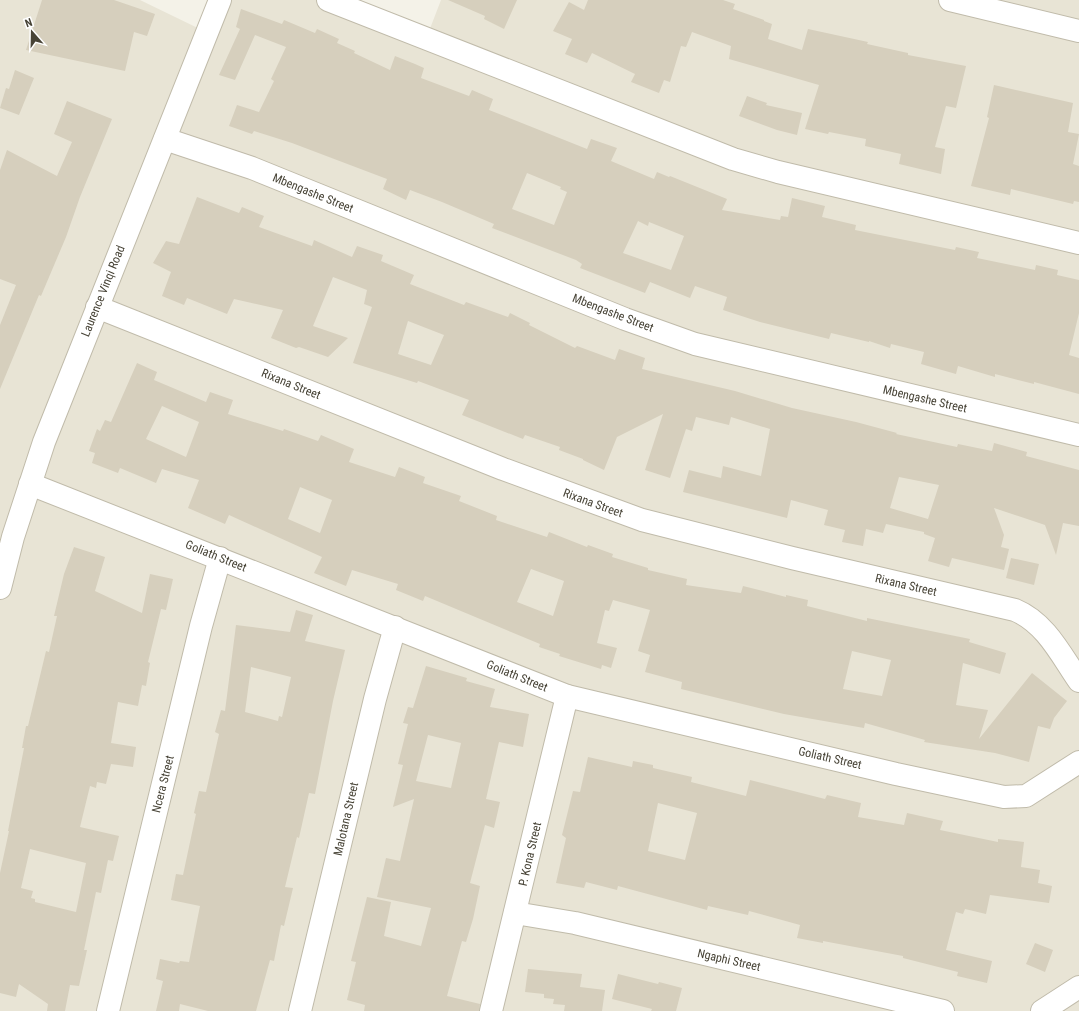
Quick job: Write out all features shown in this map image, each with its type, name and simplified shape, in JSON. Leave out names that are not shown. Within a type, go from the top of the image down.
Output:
[{"type":"street","name":"Laurence Vinqi Road","points":[[0,588],[13,537],[30,484],[97,307],[220,0]]},
{"type":"street","points":[[328,0],[733,159],[786,174],[1079,244]]},
{"type":"street","points":[[950,0],[1079,31]]},
{"type":"street","name":"Mbengashe Street","points":[[165,139],[252,168],[582,302],[695,344],[1079,435]]},
{"type":"street","name":"Rixana Street","points":[[97,307],[503,469],[642,520],[792,558],[1015,610],[1027,616],[1040,626],[1079,681]]},
{"type":"street","name":"Goliath Street","points":[[30,484],[567,696],[978,793],[1004,797],[1026,796],[1079,762]]},
{"type":"street","name":"Ncera Street","points":[[108,1011],[201,626],[220,558]]},
{"type":"street","name":"Malotana Street","points":[[300,1011],[374,699],[395,627]]},
{"type":"street","name":"P. Kona Street","points":[[491,1011],[567,696]]},
{"type":"street","name":"Ngaphi Street","points":[[515,913],[575,923],[943,1011]]},
{"type":"street","points":[[1042,1011],[1079,987]]},
{"type":"shaded area","points":[[0,0],[140,0],[206,32],[220,0],[329,0],[426,39],[441,0],[1079,0],[1079,1011],[0,1011]]},
{"type":"building","points":[[42,0],[114,0],[155,14],[147,36],[134,32],[125,71],[26,50]]},
{"type":"building","points":[[448,0],[517,0],[504,29],[484,19],[485,16]]},
{"type":"building","points":[[588,0],[723,0],[735,4],[733,9],[772,24],[768,39],[802,50],[808,29],[868,42],[867,44],[908,53],[908,55],[966,66],[956,108],[946,106],[935,147],[945,149],[941,174],[899,164],[901,154],[865,146],[866,139],[829,132],[828,134],[805,129],[819,85],[729,59],[731,46],[692,32],[686,47],[681,46],[670,82],[664,80],[659,93],[631,82],[635,74],[592,53],[587,63],[565,54],[572,39],[553,31],[569,2],[584,10]]},
{"type":"building","points":[[241,9],[282,24],[284,20],[315,33],[317,29],[339,39],[337,43],[355,51],[354,53],[390,70],[395,56],[424,68],[421,78],[469,96],[472,90],[493,99],[489,110],[587,149],[591,139],[617,148],[611,161],[654,179],[657,172],[669,177],[670,176],[727,199],[722,210],[780,220],[781,216],[788,217],[792,198],[825,206],[822,217],[856,225],[855,230],[955,250],[956,247],[979,252],[977,258],[1035,270],[1036,265],[1058,270],[1057,275],[1079,280],[1079,313],[1069,355],[1079,358],[1079,394],[1034,382],[1034,384],[995,374],[995,377],[958,366],[956,374],[921,364],[924,352],[891,344],[890,348],[869,341],[831,333],[829,339],[760,322],[723,310],[727,297],[695,286],[690,298],[650,282],[645,293],[580,268],[582,264],[576,260],[492,228],[494,224],[442,202],[410,190],[406,200],[383,189],[387,179],[292,143],[254,131],[252,134],[229,126],[237,105],[259,112],[274,81],[271,79],[286,47],[255,35],[235,80],[219,75],[240,29],[236,27]],"holes":[[[527,173],[561,187],[560,189],[567,192],[554,225],[512,209]],[[638,221],[648,226],[649,222],[684,236],[671,270],[623,253]]]},
{"type":"building","points":[[15,70],[34,78],[19,115],[0,108],[6,88],[9,89]]},
{"type":"building","points":[[994,85],[1073,103],[1068,132],[1079,134],[1073,164],[1079,166],[1079,202],[1074,201],[1073,204],[1011,189],[1010,195],[971,186],[989,118],[987,117]]},
{"type":"building","points":[[747,96],[767,103],[766,105],[802,113],[797,135],[777,130],[739,116]]},
{"type":"building","points":[[67,101],[112,119],[80,197],[66,237],[41,296],[39,295],[0,389],[0,325],[16,285],[0,279],[0,170],[7,150],[57,176],[72,142],[54,134]]},
{"type":"building","points":[[197,197],[239,213],[242,207],[264,216],[259,227],[312,246],[314,240],[352,257],[357,246],[383,255],[381,261],[414,275],[410,284],[464,305],[466,302],[508,317],[510,313],[530,323],[529,325],[575,348],[577,346],[615,360],[619,349],[645,358],[642,369],[735,391],[792,408],[856,422],[897,433],[896,434],[957,447],[958,444],[992,451],[994,443],[1027,452],[1026,456],[1079,470],[1079,526],[1063,523],[1056,555],[1045,525],[994,508],[1004,535],[1001,547],[1009,549],[1004,570],[952,558],[949,567],[928,561],[935,538],[924,534],[924,532],[886,524],[883,533],[866,529],[863,546],[842,542],[845,530],[824,525],[828,510],[791,500],[787,518],[683,492],[689,470],[721,478],[723,466],[761,476],[770,429],[731,417],[729,425],[696,417],[692,431],[686,429],[670,478],[645,470],[663,414],[617,437],[604,470],[583,459],[559,450],[560,447],[525,435],[523,439],[462,415],[469,400],[418,381],[417,383],[353,363],[372,307],[364,304],[367,290],[333,277],[313,326],[348,338],[328,357],[299,347],[296,348],[271,338],[283,310],[234,299],[227,314],[187,298],[184,305],[162,296],[171,272],[153,263],[166,241],[179,244]],"holes":[[[408,321],[444,335],[431,365],[398,354]],[[899,477],[939,485],[928,519],[890,508]]]},
{"type":"building","points":[[137,363],[157,372],[154,380],[206,402],[210,392],[233,400],[228,414],[283,431],[284,429],[318,441],[321,435],[354,449],[349,462],[395,477],[399,467],[425,477],[423,483],[461,496],[459,501],[497,516],[496,520],[547,537],[549,532],[587,547],[588,545],[613,554],[612,557],[648,568],[648,570],[687,579],[686,585],[741,593],[743,586],[786,597],[786,595],[808,600],[807,606],[867,621],[867,618],[970,639],[969,642],[1006,653],[1000,674],[963,663],[956,705],[988,710],[979,739],[1032,673],[1067,701],[1054,718],[1050,729],[1038,726],[1029,762],[995,753],[924,742],[925,740],[865,723],[864,728],[784,714],[681,689],[682,682],[645,672],[650,655],[638,651],[650,610],[613,600],[609,611],[605,610],[597,643],[617,648],[611,668],[602,665],[601,669],[559,656],[560,654],[539,647],[540,644],[425,596],[423,601],[396,590],[398,584],[352,570],[346,586],[314,573],[322,557],[229,515],[225,524],[188,508],[199,480],[162,469],[156,483],[120,468],[118,473],[92,463],[95,453],[89,451],[97,429],[100,431],[105,420],[111,422]],"holes":[[[162,406],[199,422],[186,457],[146,439]],[[300,487],[332,500],[320,533],[288,519]],[[531,569],[564,581],[553,616],[517,602]],[[852,651],[891,660],[882,696],[843,689]]]},
{"type":"building","points":[[74,547],[105,557],[95,591],[142,613],[150,574],[173,579],[166,610],[161,609],[148,662],[150,663],[146,686],[142,685],[138,706],[118,702],[111,743],[136,747],[133,767],[111,764],[106,784],[97,782],[96,788],[90,786],[80,827],[119,836],[113,861],[108,860],[101,893],[96,892],[84,950],[87,950],[79,986],[70,985],[65,1011],[47,1011],[48,1004],[19,984],[16,997],[0,993],[0,873],[24,748],[22,748],[26,726],[28,726],[46,651],[49,652],[57,616],[54,616],[64,574]],"holes":[[[30,849],[86,863],[76,912],[35,902],[35,899],[31,898],[33,891],[21,888]]]},
{"type":"building","points":[[1011,558],[1039,564],[1034,585],[1006,578]]},
{"type":"building","points":[[296,610],[313,615],[305,641],[345,650],[333,701],[315,794],[309,793],[299,838],[297,837],[285,887],[293,888],[284,926],[281,925],[274,961],[270,960],[256,1011],[208,1011],[180,1004],[179,1011],[156,1011],[163,981],[156,979],[160,959],[179,963],[180,961],[189,962],[200,906],[171,900],[176,874],[183,875],[196,814],[194,813],[199,791],[206,792],[219,734],[215,732],[221,710],[225,711],[236,625],[290,632]],"holes":[[[251,667],[291,677],[282,717],[279,716],[278,721],[245,712]]]},
{"type":"building","points":[[426,666],[467,678],[466,681],[495,689],[490,707],[529,714],[523,747],[499,742],[486,799],[500,802],[494,828],[485,825],[470,883],[480,886],[473,919],[466,942],[462,941],[447,996],[480,1004],[479,1011],[364,1011],[365,1005],[347,1000],[356,962],[351,961],[367,897],[391,902],[384,936],[421,946],[431,908],[377,897],[386,858],[400,861],[414,799],[393,807],[403,765],[398,764],[408,724],[403,723],[408,707],[413,708]],"holes":[[[428,735],[461,743],[451,788],[416,781]]]},
{"type":"building","points":[[588,757],[632,767],[633,761],[653,765],[653,768],[692,777],[691,782],[746,796],[750,780],[825,799],[827,795],[861,803],[858,817],[904,825],[907,813],[943,821],[940,830],[998,842],[998,839],[1024,842],[1021,867],[1040,870],[1038,883],[1052,886],[1049,903],[990,895],[986,914],[965,909],[963,914],[956,912],[946,950],[992,961],[987,983],[957,976],[958,972],[903,958],[903,956],[823,941],[823,943],[797,938],[800,925],[749,911],[748,915],[708,906],[707,910],[618,886],[617,890],[586,882],[584,888],[556,883],[566,838],[562,835],[573,791],[580,792]],"holes":[[[658,803],[697,813],[685,860],[648,851]]]},
{"type":"building","points":[[1035,943],[1053,950],[1045,972],[1026,964]]},
{"type":"building","points":[[528,969],[582,974],[580,987],[605,990],[602,1011],[564,1011],[565,1005],[553,1004],[554,999],[544,998],[544,994],[525,992]]},
{"type":"building","points":[[618,974],[658,984],[659,982],[682,988],[676,1011],[651,1011],[652,1009],[612,999]]}]
